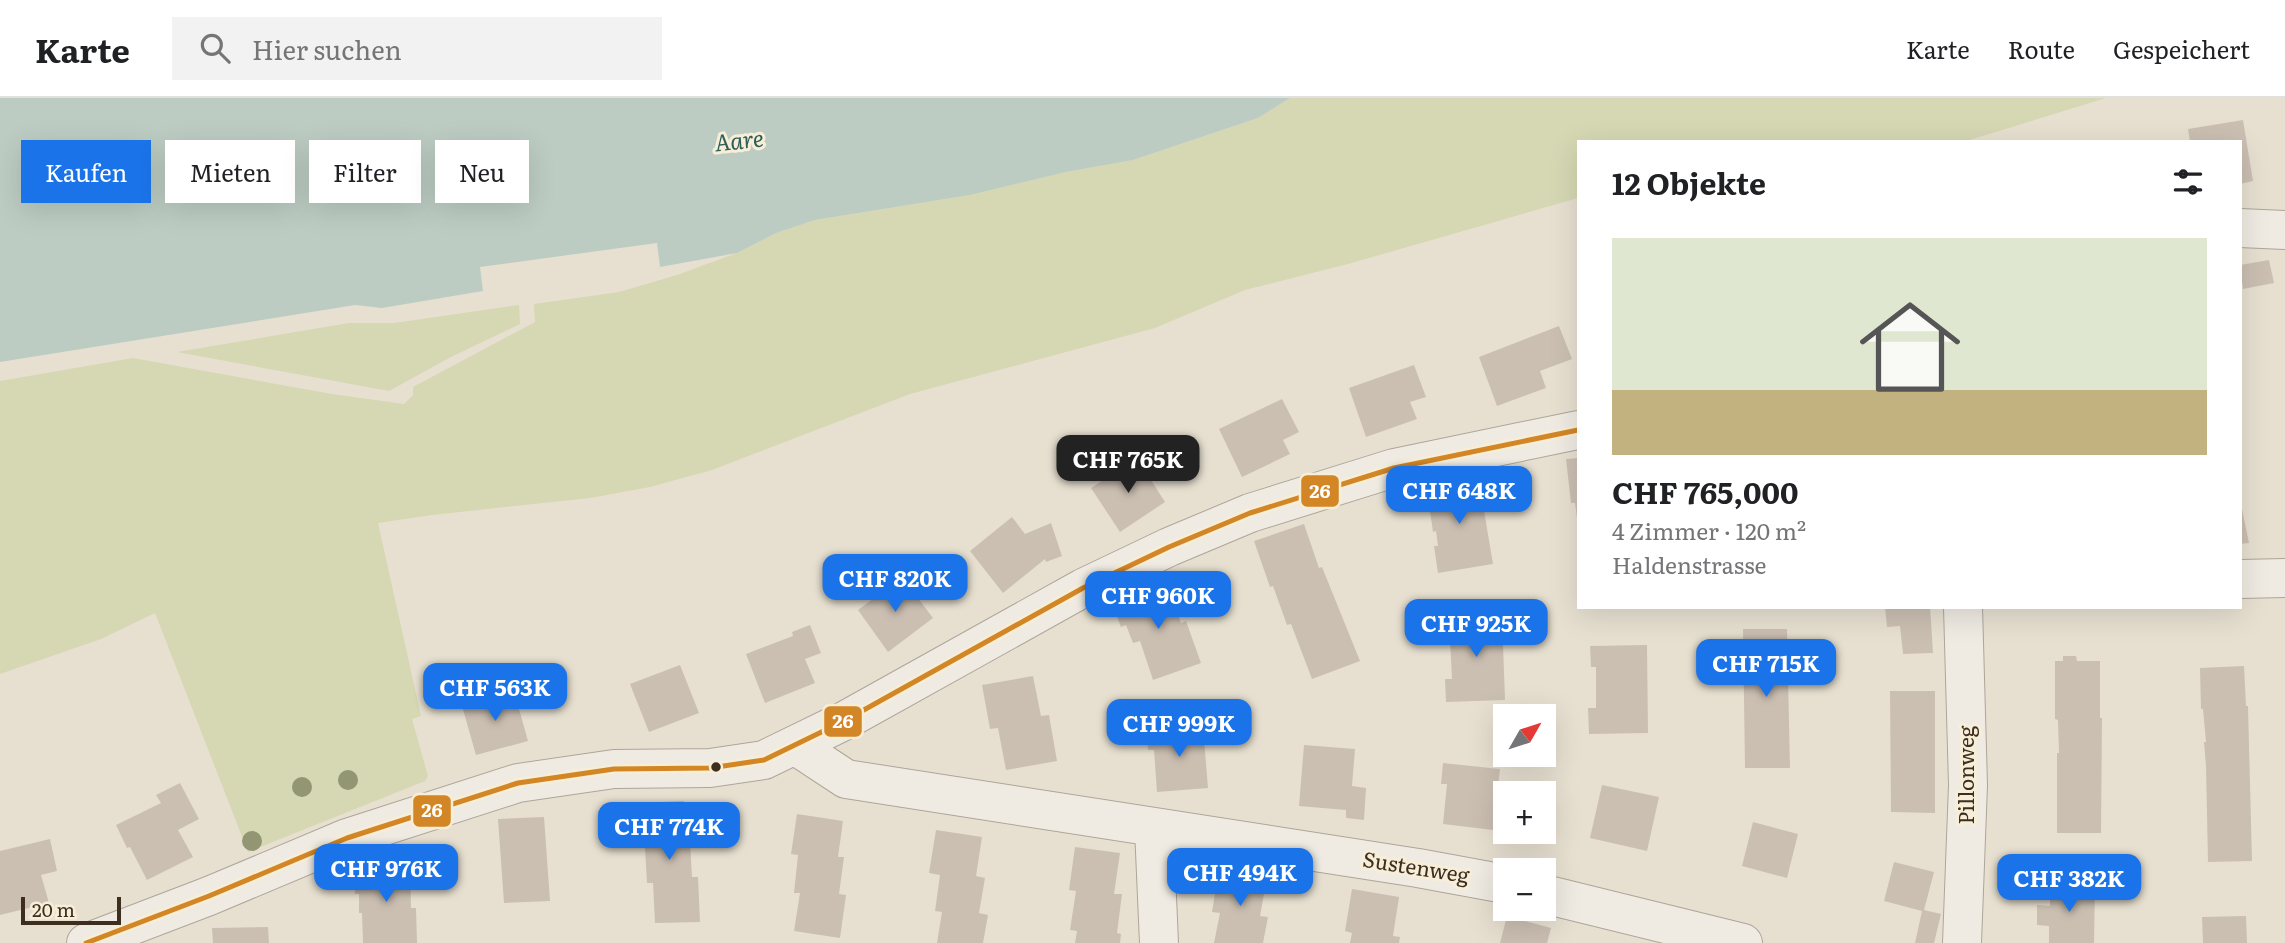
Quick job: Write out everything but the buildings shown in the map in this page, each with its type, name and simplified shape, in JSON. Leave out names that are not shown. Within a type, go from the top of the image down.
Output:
[{"type":"street","points":[[2242,228],[2285,230]]},
{"type":"street","points":[[86,943],[209,896],[347,838],[518,783],[614,769],[710,768],[764,760],[796,746],[1083,588],[1169,547],[1250,513],[1394,468],[1577,430]]},
{"type":"street","points":[[2242,579],[2285,578]]},
{"type":"street","name":"Pillonweg","points":[[1962,943],[1968,785],[1963,609]]},
{"type":"street","name":"Sustenweg","points":[[796,746],[846,779],[1493,882]]},
{"type":"street","points":[[1154,828],[1159,943]]},
{"type":"street","points":[[1556,897],[1743,943]]},
{"type":"green space","points":[[1290,98],[2106,98],[1970,140],[1577,140],[1577,198],[1348,264],[1245,290],[1155,328],[910,394],[712,470],[650,487],[590,498],[378,523],[421,716],[412,719],[428,776],[425,781],[248,852],[155,613],[101,639],[0,674],[0,381],[133,358],[332,394],[404,404],[413,395],[413,387],[535,322],[534,304],[619,292],[677,275],[737,253],[776,233],[815,220],[970,195],[1066,172],[1133,160],[1258,118]]},
{"type":"green space","points":[[519,305],[520,324],[389,391],[177,352],[349,323],[394,323]]},
{"type":"water","name":"Aare","points":[[0,98],[1290,98],[1258,118],[1133,160],[1066,172],[970,195],[815,220],[776,233],[737,253],[660,267],[657,243],[480,267],[483,291],[382,308],[355,305],[0,362]]},
{"type":"transit line","name":"26","points":[[86,943],[209,896],[347,838],[518,783],[614,769],[710,768],[764,760],[844,721],[1083,588],[1169,547],[1250,513],[1394,468],[1577,430]]}]
